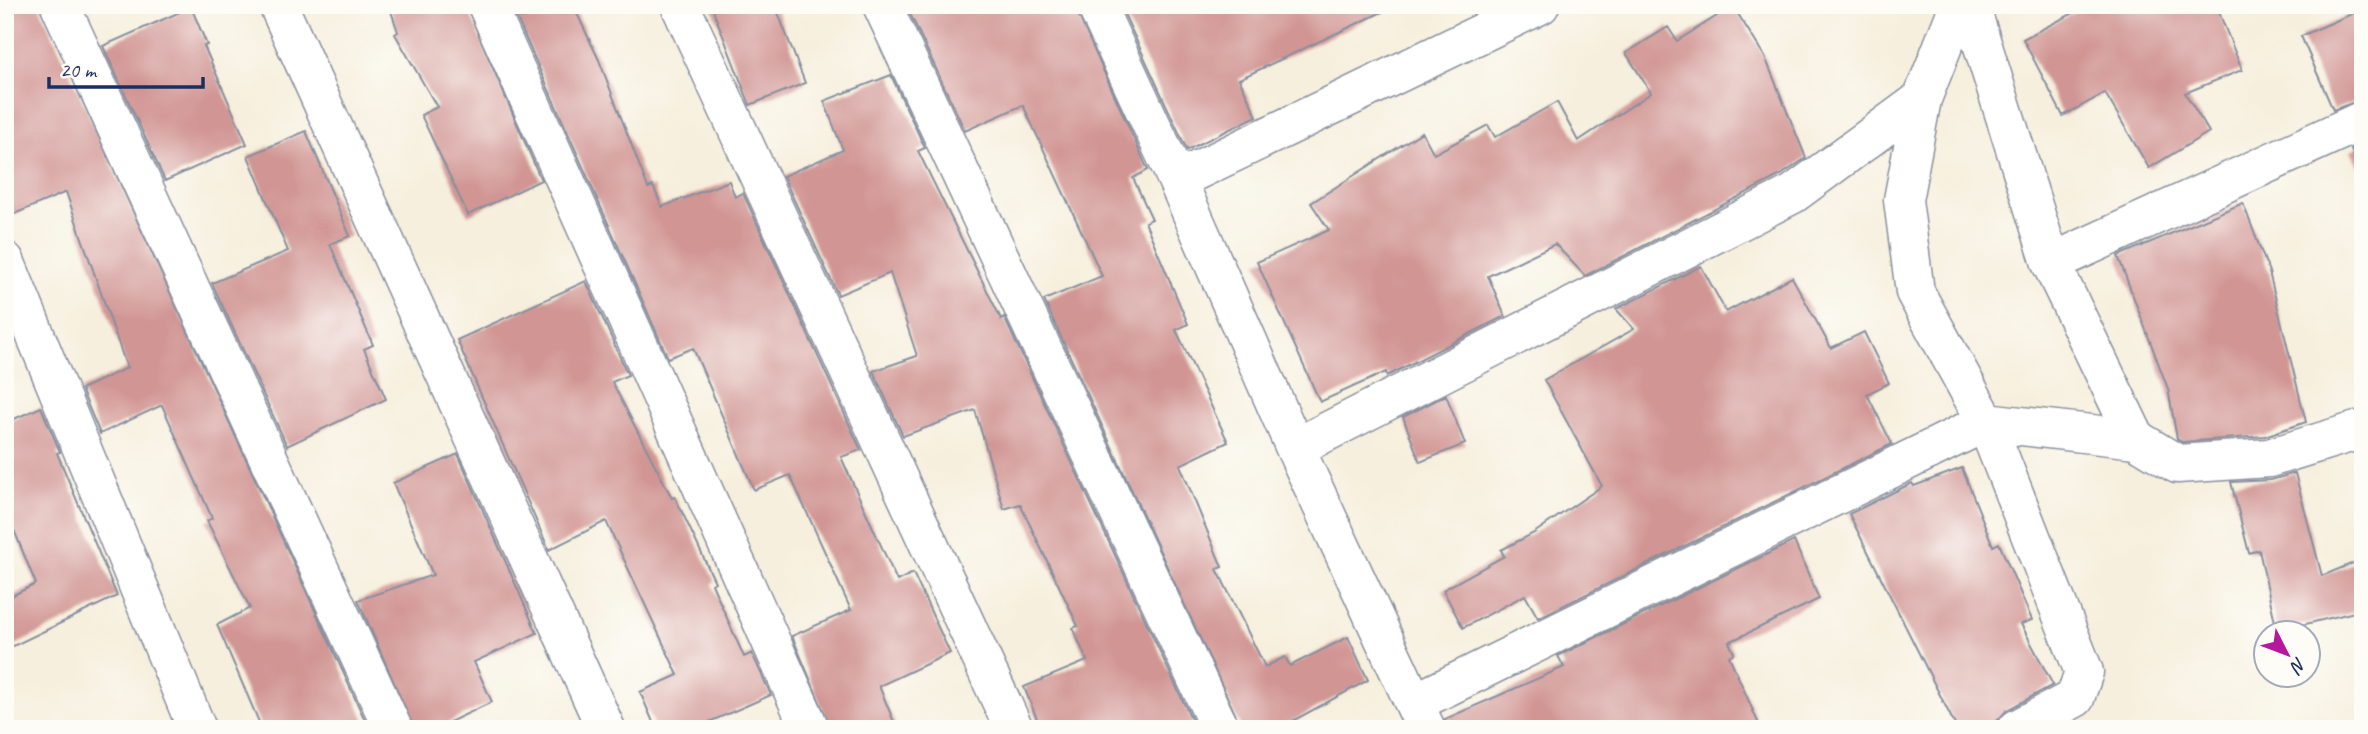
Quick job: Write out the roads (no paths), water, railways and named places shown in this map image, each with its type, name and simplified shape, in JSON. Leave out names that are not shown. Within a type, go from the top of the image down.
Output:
[{"type":"street","points":[[60,5],[393,729]]},
{"type":"street","points":[[278,5],[606,729]]},
{"type":"street","points":[[487,5],[810,729]]},
{"type":"street","points":[[680,5],[1014,729]]},
{"type":"street","points":[[882,5],[1220,729]]},
{"type":"street","points":[[1096,5],[1177,180],[1295,448],[1420,716],[1986,422],[2136,439],[2177,464],[2269,457],[2363,429]]},
{"type":"street","points":[[1177,180],[1541,5]]},
{"type":"street","points":[[1959,5],[1922,99],[1903,200],[1914,292],[1986,422],[2084,672],[2074,698],[2017,729]]},
{"type":"street","points":[[1970,5],[2052,264],[2136,439]]},
{"type":"street","points":[[1295,448],[1793,194],[1922,99]]},
{"type":"street","points":[[2052,264],[2363,120]]},
{"type":"street","points":[[5,261],[197,729]]}]
